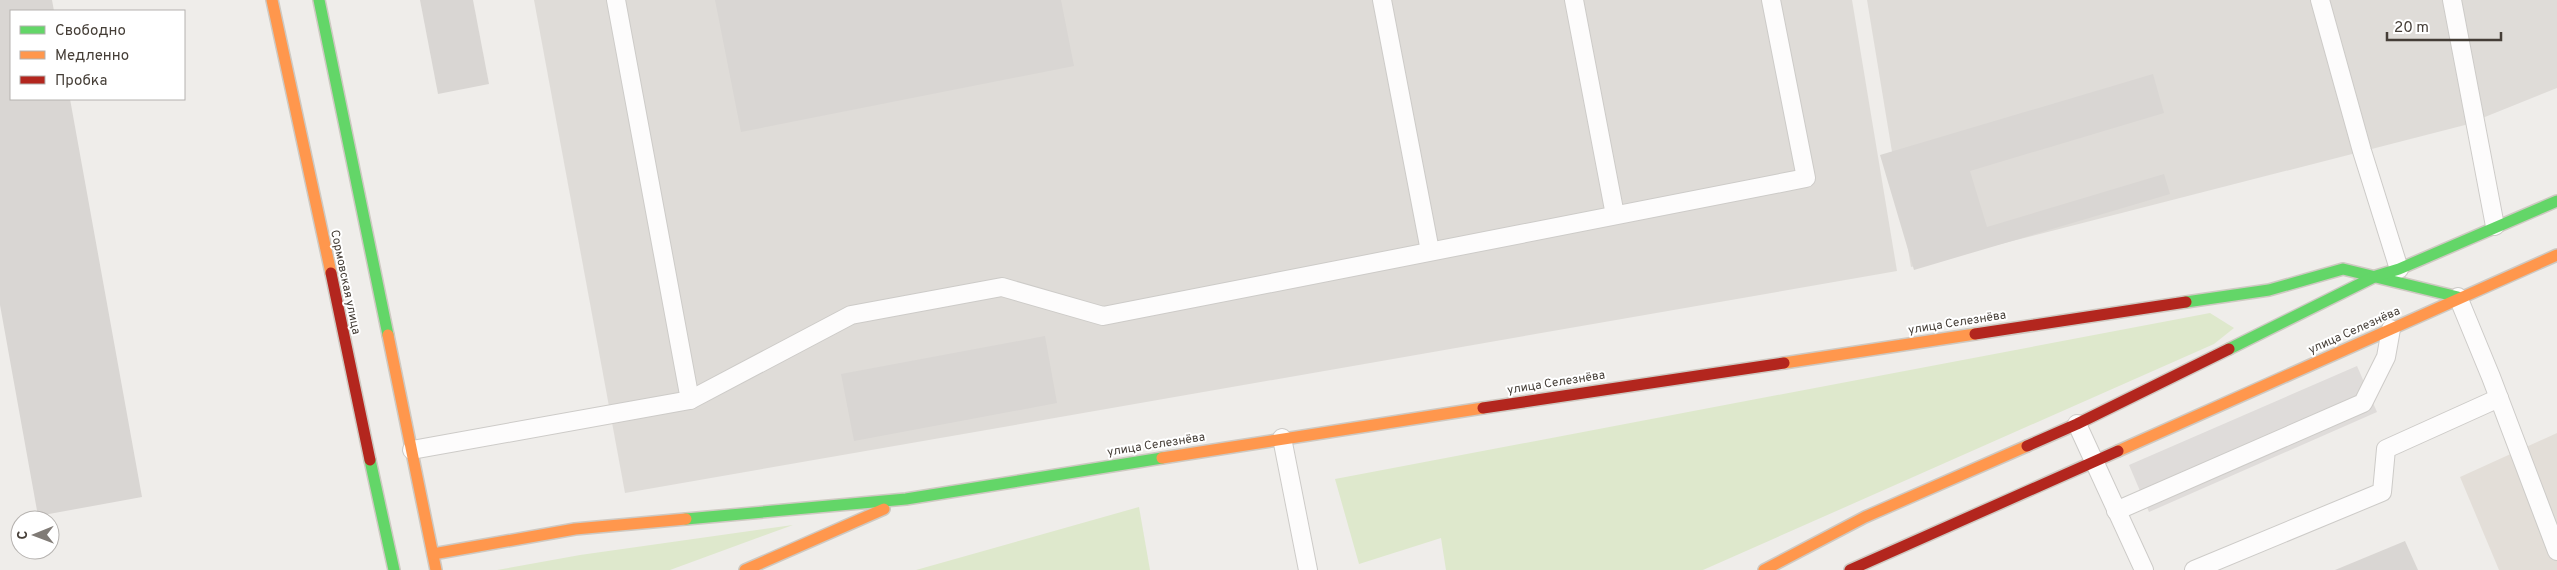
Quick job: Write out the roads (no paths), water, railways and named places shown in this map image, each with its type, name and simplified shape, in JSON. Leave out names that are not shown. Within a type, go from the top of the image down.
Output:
[{"type":"main road","name":"Сормовская улица","points":[[272,0],[394,570]]},
{"type":"main road","points":[[319,0],[436,570]]},
{"type":"main road","name":"улица Селезнёва","points":[[1764,570],[1865,517],[2077,424],[2376,276],[2399,269],[2557,200]]},
{"type":"main road","name":"улица Селезнёва","points":[[1850,570],[2391,329],[2458,297],[2557,255]]},
{"type":"main road","name":"улица Селезнёва","points":[[906,499],[1282,438],[2211,297],[2269,290],[2343,269],[2458,297]]},
{"type":"main road","name":"улица Селезнёва","points":[[2211,297],[2239,305]]},
{"type":"main road","name":"улица Селезнёва","points":[[2227,349],[2245,339],[2248,322]]},
{"type":"main road","points":[[433,554],[575,529],[906,499]]},
{"type":"main road","points":[[746,570],[906,499]]},
{"type":"lane","points":[[616,0],[690,400]]},
{"type":"lane","points":[[1382,0],[1430,251]]},
{"type":"lane","points":[[1574,0],[1615,215]]},
{"type":"lane","points":[[412,450],[690,400],[851,315],[1002,287],[1103,316],[1806,178],[1771,0]]},
{"type":"lane","points":[[2320,0],[2362,152],[2399,269]]},
{"type":"lane","points":[[2452,0],[2494,226]]},
{"type":"lane","points":[[2458,297],[2499,398],[2557,551]]},
{"type":"lane","points":[[2116,511],[2363,403],[2386,357],[2391,329]]},
{"type":"lane","points":[[2194,570],[2382,492],[2386,449],[2499,398]]},
{"type":"lane","points":[[2077,424],[2144,570]]},
{"type":"lane","points":[[1282,438],[1308,570]]}]
